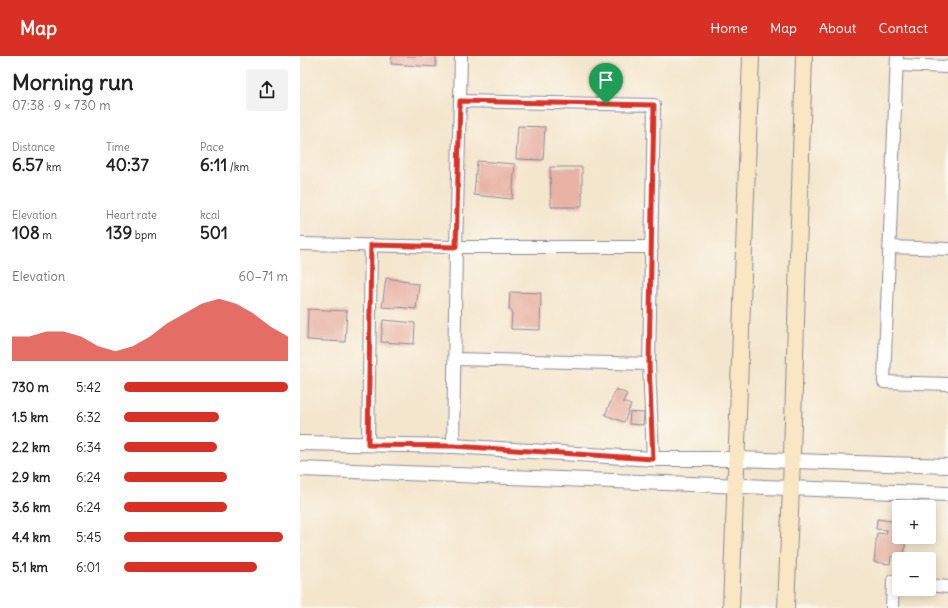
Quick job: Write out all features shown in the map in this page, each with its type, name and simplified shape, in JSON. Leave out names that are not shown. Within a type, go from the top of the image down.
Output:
[{"type":"main road","points":[[731,608],[751,56]]},
{"type":"main road","points":[[786,608],[804,56]]},
{"type":"street","points":[[453,446],[461,56]]},
{"type":"street","points":[[948,67],[897,60],[884,382],[948,384]]},
{"type":"street","points":[[460,101],[654,105],[649,364],[653,459]]},
{"type":"street","points":[[300,244],[456,247],[652,247]]},
{"type":"street","points":[[368,445],[371,245]]},
{"type":"street","points":[[890,247],[948,249]]},
{"type":"street","points":[[455,359],[649,364]]},
{"type":"street","points":[[300,443],[453,446],[653,459],[791,460],[948,466]]},
{"type":"street","points":[[300,469],[948,494]]},
{"type":"street","points":[[936,586],[948,587]]},
{"type":"street","points":[[892,596],[892,608]]},
{"type":"building","points":[[392,56],[436,56],[436,67],[391,64]]},
{"type":"building","points":[[518,126],[545,127],[543,160],[516,159]]},
{"type":"building","points":[[477,161],[515,164],[512,199],[474,195]]},
{"type":"building","points":[[550,167],[582,167],[582,207],[551,207]]},
{"type":"building","points":[[386,278],[419,284],[416,309],[382,307]]},
{"type":"building","points":[[510,292],[541,293],[540,330],[511,329],[512,310],[509,310]]},
{"type":"building","points":[[308,309],[347,311],[345,342],[307,340]]},
{"type":"building","points":[[383,320],[415,323],[414,344],[381,342]]},
{"type":"building","points":[[616,389],[627,394],[623,402],[631,405],[624,422],[605,415]]},
{"type":"building","points":[[630,412],[644,413],[643,425],[629,424]]},
{"type":"building","points":[[877,519],[892,521],[892,544],[905,544],[905,552],[892,552],[890,564],[874,562],[877,533],[886,534],[887,530],[876,529]]},
{"type":"route","points":[[460,101],[606,104],[654,105],[649,364],[653,459],[453,446],[368,445],[371,245],[456,247],[460,101]]}]
